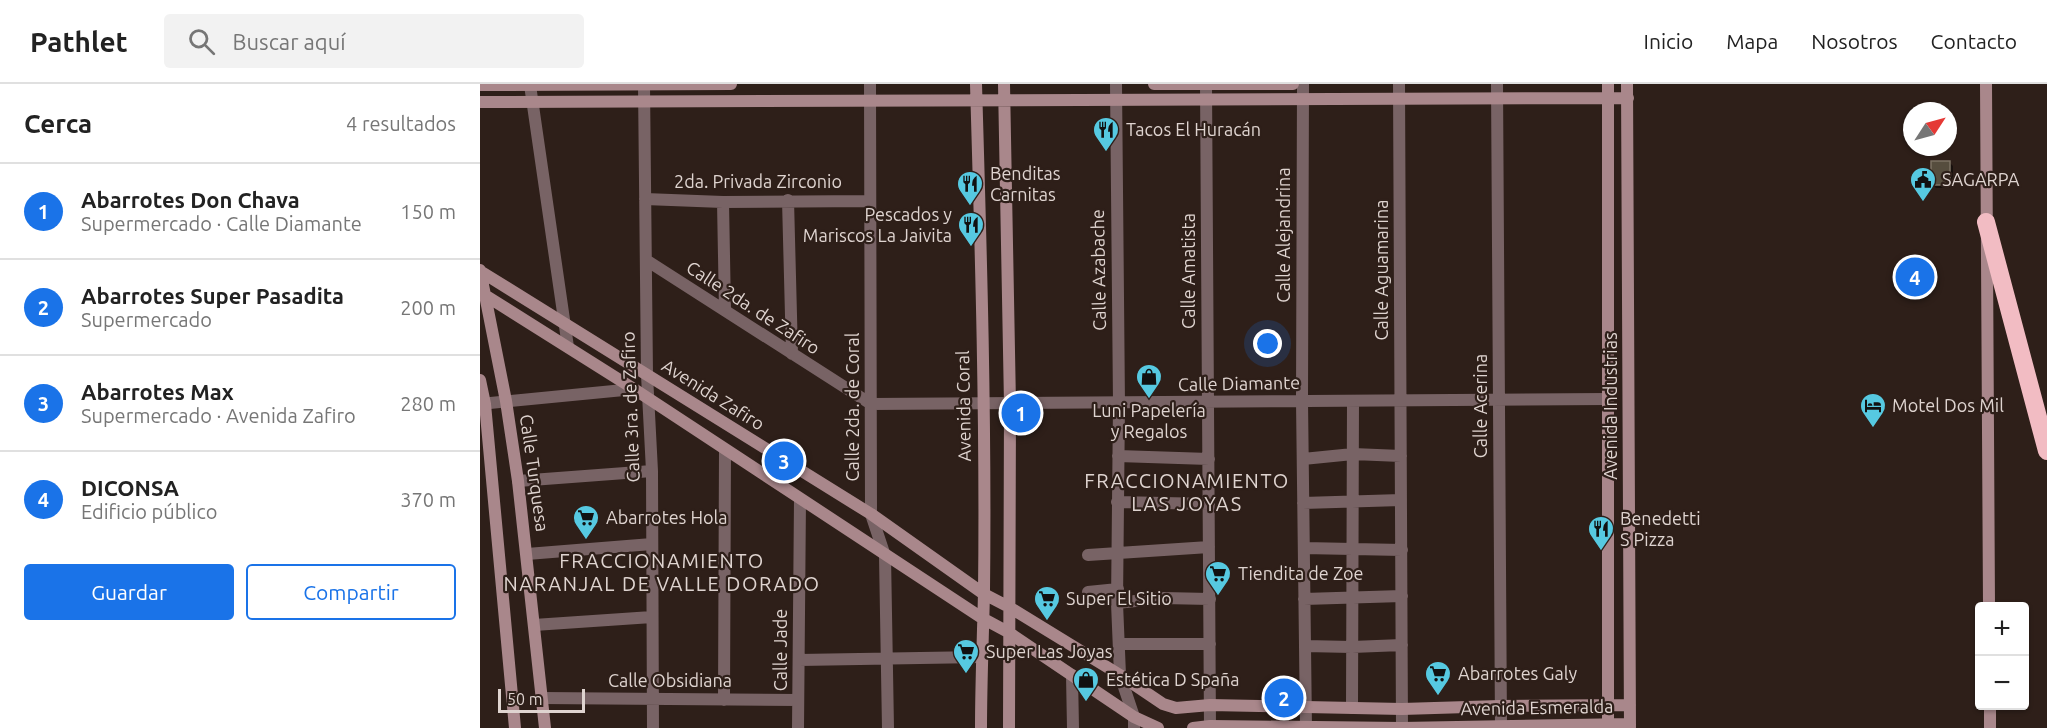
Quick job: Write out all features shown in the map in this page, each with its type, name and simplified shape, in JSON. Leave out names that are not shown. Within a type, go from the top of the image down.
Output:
[{"type":"highway","points":[[1986,222],[2047,451]]},
{"type":"street","points":[[480,85],[730,84]]},
{"type":"street","name":"Calle 2da. de Coral","points":[[870,84],[871,513],[885,555],[888,728]]},
{"type":"street","name":"Avenida Coral","points":[[976,84],[984,594],[981,728]]},
{"type":"street","points":[[1004,84],[1010,404],[1009,728]]},
{"type":"street","name":"Calle Azabache","points":[[1116,84],[1114,99],[1119,404],[1117,603],[1120,675],[1134,722]]},
{"type":"street","points":[[1154,84],[1293,84]]},
{"type":"street","name":"Calle Alejandrina","points":[[1303,84],[1302,401],[1305,728]]},
{"type":"street","name":"Calle Aguamarina","points":[[1399,84],[1402,728]]},
{"type":"street","name":"Avenida Industrias","points":[[1628,84],[1630,726]]},
{"type":"street","points":[[1986,84],[1989,602]]},
{"type":"street","points":[[530,85],[568,347]]},
{"type":"street","name":"Calle 3ra. de Zafiro","points":[[644,85],[647,375],[652,471],[653,728]]},
{"type":"street","name":"Calle Amatista","points":[[1206,85],[1210,727]]},
{"type":"street","points":[[480,102],[1399,98],[1497,91],[1608,90],[1628,98]]},
{"type":"street","name":"Avenida Industrias","points":[[1608,90],[1608,726]]},
{"type":"street","name":"Calle Acerina","points":[[1497,91],[1501,727]]},
{"type":"street","name":"2da. Privada Zirconio","points":[[645,199],[723,202],[870,201]]},
{"type":"street","points":[[788,200],[792,354]]},
{"type":"street","points":[[723,202],[725,310]]},
{"type":"street","name":"Calle 2da. de Zafiro","points":[[646,260],[871,404]]},
{"type":"street","name":"Avenida Zafiro","points":[[480,271],[871,513],[984,594]]},
{"type":"street","name":"Calle Turquesa","points":[[480,271],[506,401],[518,481],[545,728]]},
{"type":"street","name":"Avenida Zafiro","points":[[483,293],[634,389],[982,618]]},
{"type":"street","points":[[480,380],[515,728]]},
{"type":"street","points":[[482,404],[634,389]]},
{"type":"street","name":"Calle Diamante","points":[[871,404],[1608,399]]},
{"type":"street","points":[[1352,708],[1353,401]]},
{"type":"street","points":[[724,700],[725,450]]},
{"type":"street","points":[[1303,459],[1353,453],[1401,456]]},
{"type":"street","points":[[1118,456],[1209,459]]},
{"type":"street","points":[[518,481],[652,471]]},
{"type":"street","name":"Calle Jade","points":[[798,728],[800,500]]},
{"type":"street","points":[[1303,503],[1401,500]]},
{"type":"street","points":[[1117,502],[1209,504]]},
{"type":"street","points":[[526,554],[652,544]]},
{"type":"street","points":[[1088,555],[1209,547]]},
{"type":"street","points":[[1304,548],[1402,550]]},
{"type":"street","points":[[1088,592],[1118,589]]},
{"type":"street","name":"Avenida Esmeralda","points":[[984,594],[1120,675],[1163,704],[1176,708],[1210,705],[1402,709],[1630,705]]},
{"type":"street","points":[[1304,599],[1402,596]]},
{"type":"street","points":[[1117,603],[1163,598],[1210,599]]},
{"type":"street","points":[[534,626],[652,617]]},
{"type":"street","points":[[982,618],[1008,632],[1072,675],[1134,722],[1158,728]]},
{"type":"street","points":[[1119,644],[1210,644]]},
{"type":"street","points":[[1305,646],[1402,645]]},
{"type":"street","points":[[799,660],[981,657]]},
{"type":"street","points":[[1072,675],[1073,728]]},
{"type":"street","name":"Calle Obsidiana","points":[[542,698],[798,700]]},
{"type":"street","points":[[1990,710],[1990,728]]},
{"type":"street","name":"Avenida Esmeralda","points":[[1193,728],[1630,726]]},
{"type":"building","points":[[1931,161],[1950,161],[1950,185],[1931,185]]},
{"type":"place","name":"Tacos El Huracán","points":[[1106,153]]},
{"type":"place","name":"SAGARPA","points":[[1923,203]]},
{"type":"place","name":"Benditas Carnitas","points":[[970,207]]},
{"type":"place","name":"Pescados y Mariscos La Jaivita","points":[[971,248]]},
{"type":"place","name":"DICONSA","points":[[1915,277]]},
{"type":"place","name":"Luni Papelería y Regalos","points":[[1149,400]]},
{"type":"place","name":"Abarrotes Don Chava","points":[[1021,413]]},
{"type":"place","name":"Motel Dos Mil","points":[[1873,429]]},
{"type":"place","name":"Abarrotes Max","points":[[784,461]]},
{"type":"place","name":"Abarrotes Hola","points":[[586,541]]},
{"type":"place","name":"Benedetti S Pizza","points":[[1601,552]]},
{"type":"place","name":"Tiendita de Zoe","points":[[1218,597]]},
{"type":"place","name":"Super El Sitio","points":[[1047,622]]},
{"type":"place","name":"Super Las Joyas","points":[[966,675]]},
{"type":"place","name":"Abarrotes Galy","points":[[1438,697]]},
{"type":"place","name":"Abarrotes Super Pasadita","points":[[1284,698]]},
{"type":"place","name":"Estética D Spaña","points":[[1086,703]]},
{"type":"district","name":"FRACCIONAMIENTO LAS JOYAS","points":[[1187,492]]},
{"type":"district","name":"FRACCIONAMIENTO NARANJAL DE VALLE DORADO","points":[[662,572]]}]
